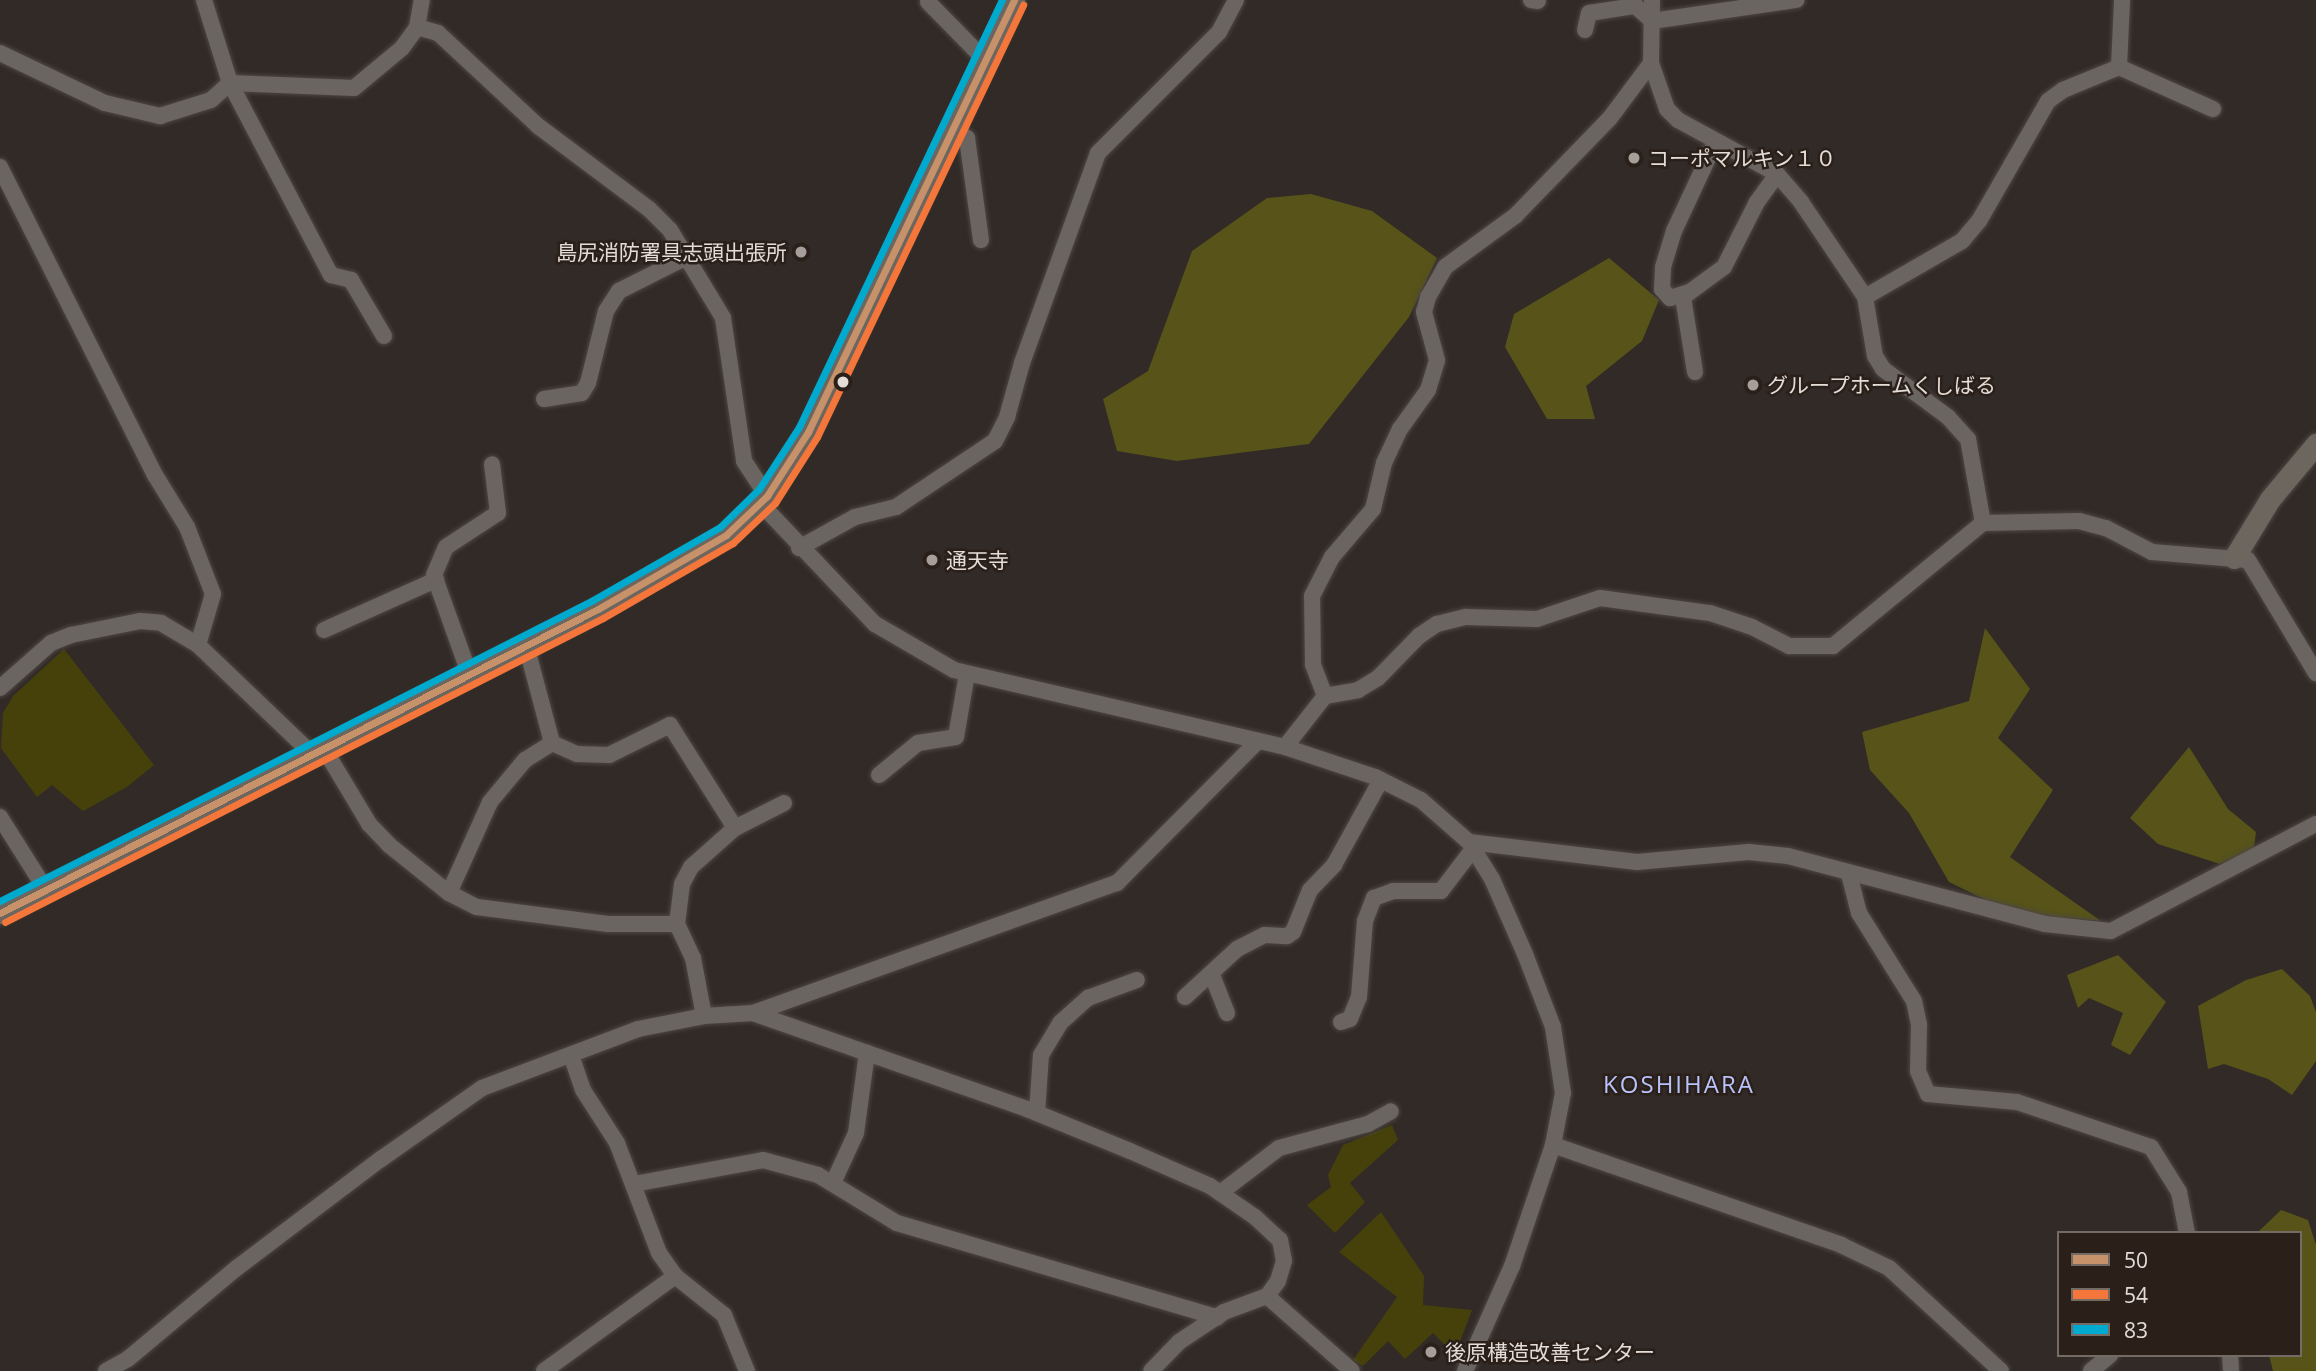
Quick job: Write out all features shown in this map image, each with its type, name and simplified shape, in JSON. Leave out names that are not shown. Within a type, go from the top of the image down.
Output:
[{"type":"main road","points":[[0,913],[705,551],[764,500],[808,432],[954,131],[1014,0]]},
{"type":"main road","points":[[2234,558],[2270,499],[2316,444]]},
{"type":"street","points":[[204,0],[230,82],[331,275],[351,280],[384,336]]},
{"type":"street","points":[[0,53],[105,103],[160,116],[211,100],[230,82],[354,88],[402,48],[417,27],[422,0]]},
{"type":"street","points":[[799,548],[855,517],[896,507],[995,441],[1098,153],[1219,32],[1236,0]]},
{"type":"street","points":[[1531,0],[1538,1]]},
{"type":"street","points":[[1652,0],[1651,63],[1667,108],[1678,120],[1777,174],[1865,296],[1875,356],[1883,369],[1948,417],[1968,439],[1983,523]]},
{"type":"street","points":[[1652,21],[1796,0]]},
{"type":"street","points":[[2119,67],[2122,0]]},
{"type":"street","points":[[928,2],[986,62]]},
{"type":"street","points":[[1586,30],[1589,13],[1632,3],[1652,21]]},
{"type":"street","points":[[417,27],[438,33],[538,125],[649,209],[687,257],[713,296],[727,331],[744,461],[764,500],[799,548],[875,624],[921,654],[967,674],[1285,747],[1381,780],[1421,800],[1471,846],[1525,954],[1552,1027],[1563,1093],[1553,1145],[1511,1266],[1469,1370]]},
{"type":"street","points":[[1325,696],[1313,664],[1312,596],[1332,557],[1373,509],[1384,463],[1400,429],[1428,390],[1437,360],[1424,312],[1428,297],[1445,267],[1515,216],[1610,118],[1651,63]]},
{"type":"street","points":[[1865,296],[1962,241],[1979,221],[2048,101],[2119,67],[2213,109]]},
{"type":"street","points":[[954,131],[967,138],[981,240]]},
{"type":"street","points":[[1716,141],[1674,231],[1662,267],[1662,289],[1670,298],[1689,292],[1724,267],[1757,202],[1777,174]]},
{"type":"street","points":[[0,167],[155,475],[187,527],[213,594],[198,645]]},
{"type":"street","points":[[544,399],[582,393],[589,383],[606,311],[619,291],[687,257]]},
{"type":"street","points":[[1689,292],[1682,309],[1695,372]]},
{"type":"street","points":[[469,673],[436,580],[436,563],[446,547],[498,513],[492,464]]},
{"type":"street","points":[[1285,747],[1325,696],[1368,684],[1437,624],[1496,615],[1537,619],[1600,597],[1710,613],[1752,627],[1789,646],[1833,646],[1983,523],[2078,521],[2106,528],[2152,552],[2248,561],[2316,673]]},
{"type":"street","points":[[324,630],[436,580]]},
{"type":"street","points":[[0,688],[51,643],[96,629],[140,621],[161,623],[198,645],[317,750],[369,824],[449,892],[477,907],[500,911],[608,924],[677,924]]},
{"type":"street","points":[[526,645],[552,743]]},
{"type":"street","points":[[879,775],[918,743],[956,737],[967,674]]},
{"type":"street","points":[[552,743],[577,754],[609,755],[670,725],[735,828]]},
{"type":"street","points":[[106,1371],[129,1358],[238,1267],[445,1112],[482,1088],[638,1029],[704,1016],[753,1013],[1117,883],[1258,741]]},
{"type":"street","points":[[449,892],[490,802],[525,760],[552,743]]},
{"type":"street","points":[[1185,997],[1249,942],[1293,932],[1310,890],[1334,865],[1381,780]]},
{"type":"street","points":[[704,1016],[693,958],[677,924],[682,884],[691,867],[735,828],[784,803]]},
{"type":"street","points":[[0,817],[46,890]]},
{"type":"street","points":[[1471,846],[1636,862],[1749,852],[1788,856],[2045,924],[2111,931],[2316,824]]},
{"type":"street","points":[[1341,1022],[1350,1019],[1359,996],[1365,921],[1374,898],[1393,891],[1441,891],[1471,846]]},
{"type":"street","points":[[1849,874],[1859,913],[1914,1001],[1919,1025],[1918,1071],[1928,1094],[2017,1102],[2151,1147],[2179,1192],[2187,1231]]},
{"type":"street","points":[[1212,975],[1227,1013]]},
{"type":"street","points":[[1037,1113],[1041,1055],[1060,1023],[1088,998],[1138,980]]},
{"type":"street","points":[[753,1013],[1037,1113],[1220,1193],[1279,1240],[1284,1261],[1267,1296],[1217,1317],[1179,1342],[1151,1371]]},
{"type":"street","points":[[833,1183],[856,1133],[867,1053]]},
{"type":"street","points":[[571,1055],[583,1090],[617,1143],[659,1253],[675,1276],[724,1315],[747,1371]]},
{"type":"street","points":[[1220,1193],[1279,1148],[1368,1124],[1391,1111]]},
{"type":"street","points":[[1553,1145],[1842,1245],[1889,1268],[2001,1371]]},
{"type":"street","points":[[634,1184],[763,1160],[833,1183],[897,1223],[1217,1317]]},
{"type":"street","points":[[544,1371],[675,1276]]},
{"type":"street","points":[[1267,1296],[1352,1371]]},
{"type":"street","points":[[2091,1371],[2108,1357]]},
{"type":"shaded area","points":[[1311,194],[1372,211],[1437,258],[1409,317],[1309,444],[1177,461],[1117,451],[1103,399],[1148,371],[1192,251],[1267,198]]},
{"type":"shaded area","points":[[1609,258],[1659,300],[1642,341],[1586,386],[1595,419],[1547,419],[1505,347],[1514,314]]},
{"type":"shaded area","points":[[1985,628],[2030,689],[1998,738],[2053,790],[2010,857],[2101,921],[2045,916],[1990,902],[1949,882],[1909,813],[1870,770],[1862,732],[1969,701]]},
{"type":"shaded area","points":[[64,649],[154,765],[127,787],[83,811],[52,785],[37,797],[1,748],[3,713],[13,696]]},
{"type":"shaded area","points":[[2189,747],[2228,809],[2256,832],[2254,848],[2220,864],[2158,844],[2130,818]]},
{"type":"shaded area","points":[[2118,955],[2166,1002],[2130,1055],[2111,1045],[2123,1013],[2089,998],[2078,1008],[2067,975]]},
{"type":"shaded area","points":[[2282,969],[2310,996],[2316,1012],[2316,1061],[2292,1095],[2268,1079],[2224,1064],[2208,1069],[2198,1006],[2246,980]]},
{"type":"shaded area","points":[[1392,1125],[1398,1140],[1350,1183],[1365,1202],[1335,1233],[1307,1205],[1331,1187],[1328,1175],[1343,1145]]},
{"type":"shaded area","points":[[2281,1210],[2308,1220],[2316,1245],[2316,1371],[2273,1371],[2270,1357],[2302,1357],[2302,1231],[2259,1231]]},
{"type":"shaded area","points":[[1381,1212],[1424,1276],[1423,1305],[1472,1310],[1455,1355],[1433,1333],[1405,1359],[1388,1341],[1363,1366],[1353,1360],[1397,1297],[1339,1252]]},
{"type":"transit line","name":"83","points":[[0,901],[593,600],[720,527],[759,489],[799,427],[1002,0]]},
{"type":"transit line","name":"50","points":[[0,913],[598,609],[726,535],[767,496],[808,432],[1014,0]]},
{"type":"transit line","name":"54","points":[[5,922],[603,618],[733,543],[775,503],[817,437],[1023,5]]},
{"type":"place","name":"コーポマルキン１０","points":[[1634,158]]},
{"type":"place","name":"島尻消防署具志頭出張所","points":[[801,252]]},
{"type":"place","name":"グループホームくしばる","points":[[1753,385]]},
{"type":"place","name":"通天寺","points":[[932,560]]},
{"type":"place","name":"後原構造改善センター","points":[[1431,1352]]},
{"type":"district","name":"KOSHIHARA","points":[[1679,1084]]}]
